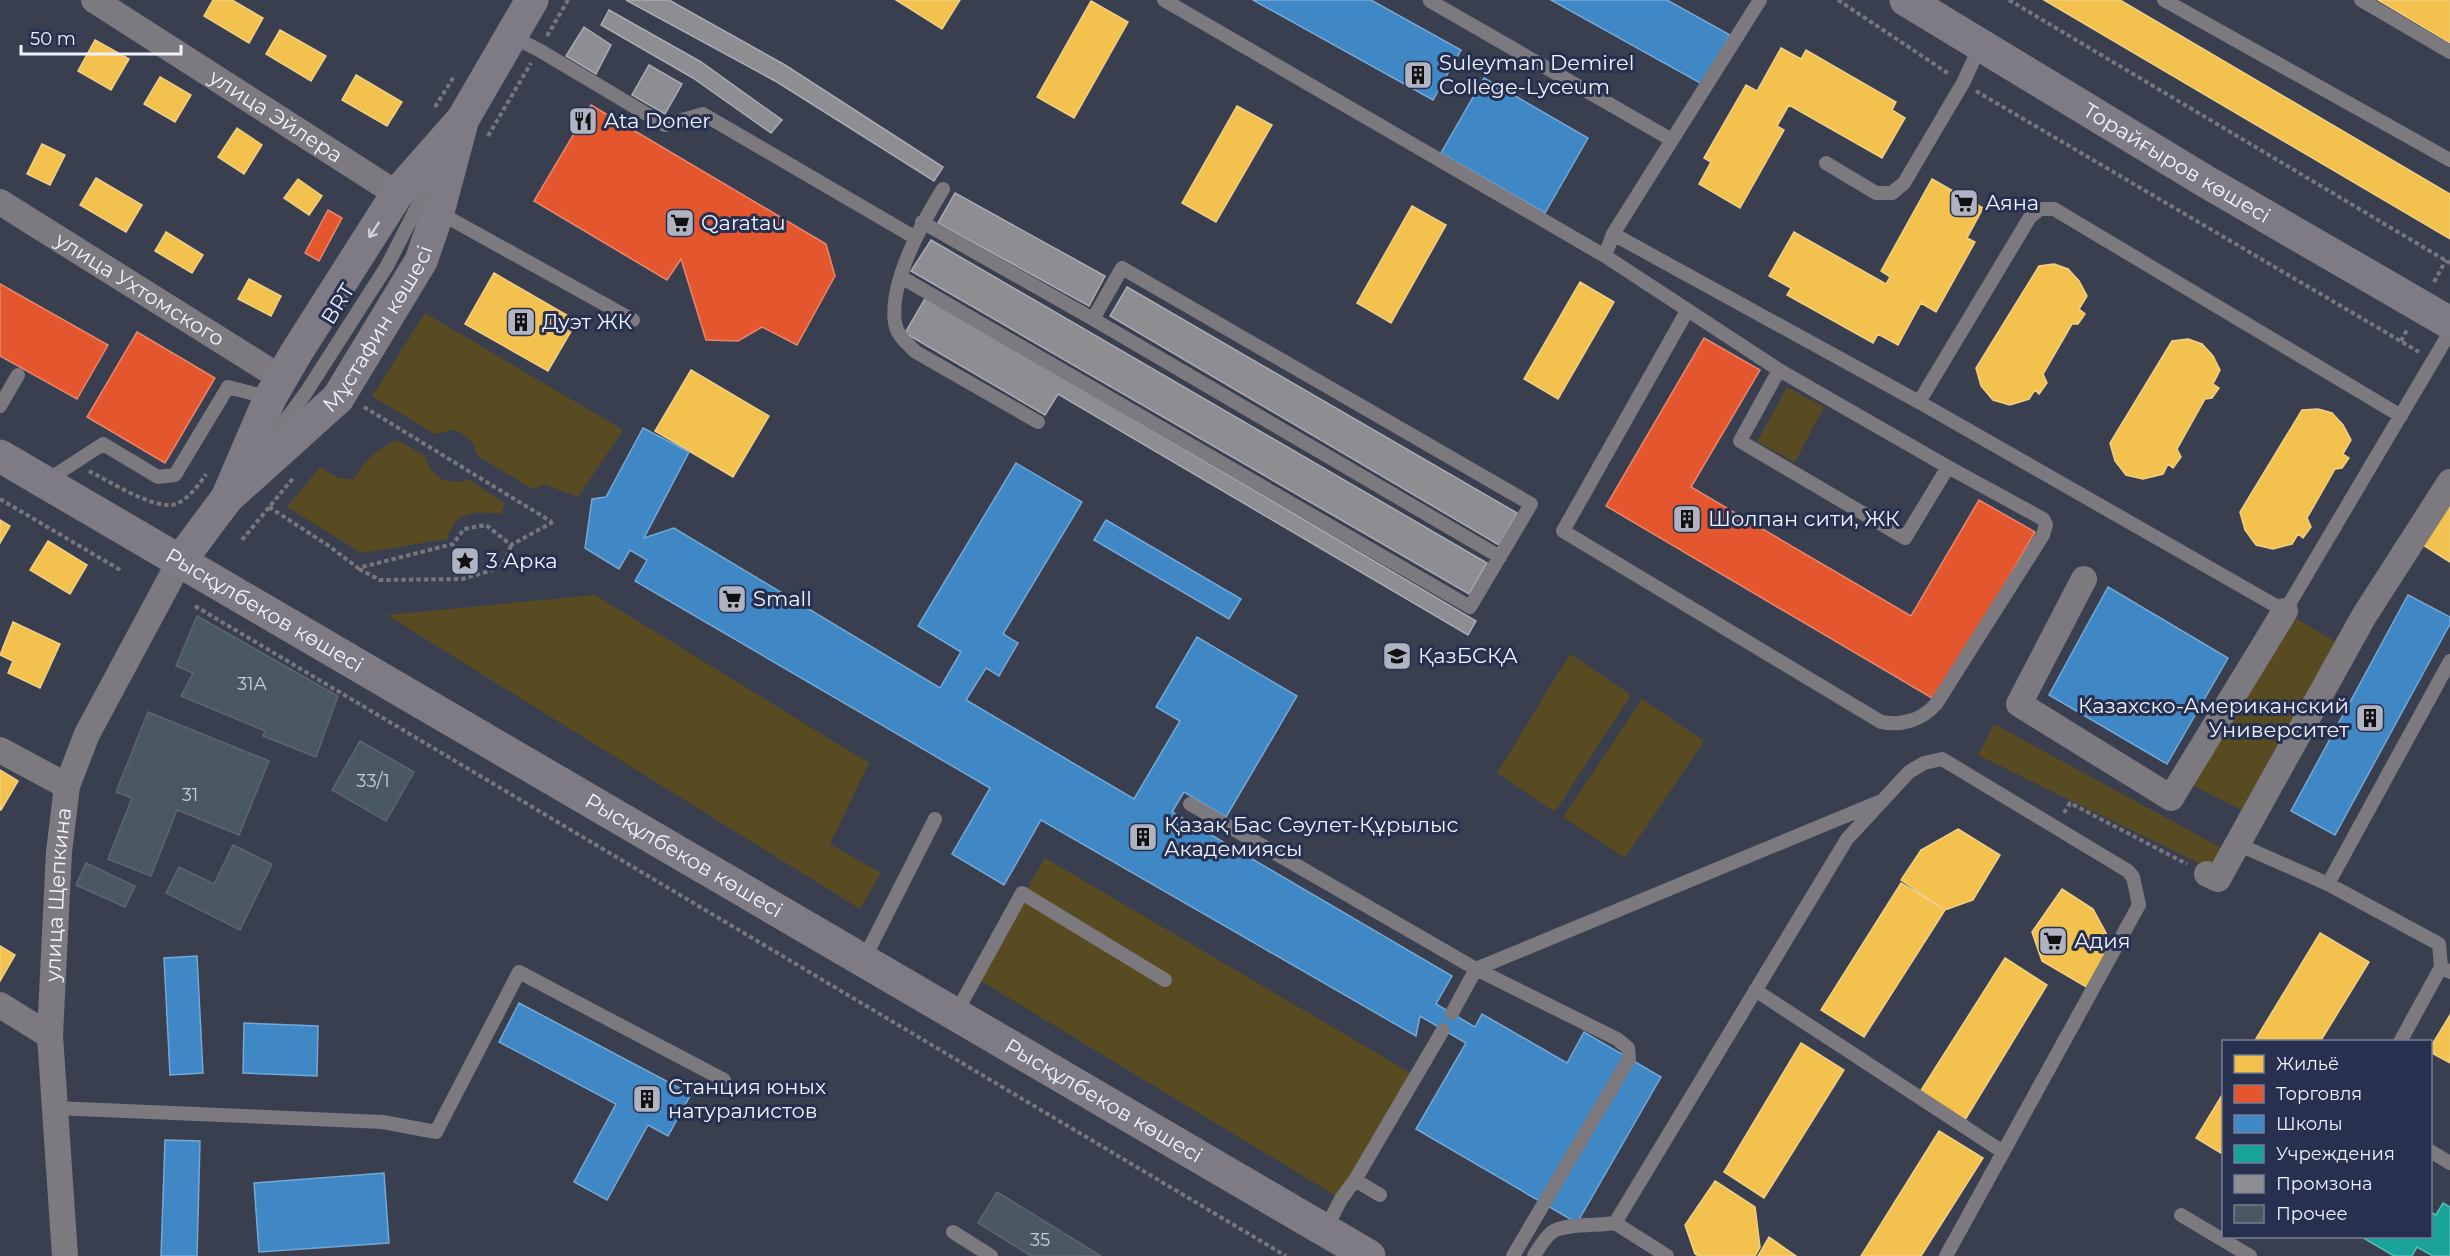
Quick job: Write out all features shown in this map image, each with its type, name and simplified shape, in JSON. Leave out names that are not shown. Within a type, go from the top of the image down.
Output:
[{"type":"street","name":"улица Эйлера","points":[[94,0],[398,194]]},
{"type":"street","name":"Мұстафин көшесі","points":[[227,498],[275,388],[398,194],[463,118],[532,0]]},
{"type":"street","name":"Торайғыров көшесі","points":[[1906,0],[2205,181],[2450,323]]},
{"type":"street","name":"Мұстафин көшесі","points":[[180,561],[227,498],[338,398],[421,261],[438,212],[463,118]]},
{"type":"street","name":"улица Ухтомского","points":[[0,202],[275,388]]},
{"type":"street","name":"Рысқұлбеков көшесі","points":[[0,456],[1369,1256]]},
{"type":"street","points":[[2207,874],[2218,879],[2235,843],[2364,616],[2450,482]]},
{"type":"street","name":"улица Щепкина","points":[[64,1256],[50,1036],[59,852],[67,786],[87,734],[180,561]]},
{"type":"street","points":[[2084,579],[2019,704],[2170,798],[2285,611]]},
{"type":"street","points":[[0,750],[67,786]]},
{"type":"street","points":[[0,1005],[50,1036]]},
{"type":"lane","points":[[1164,0],[1605,256],[1779,370],[1948,467],[2040,516],[2045,528],[2040,540],[1936,704],[1928,713],[1916,719],[1890,724],[1881,722],[1563,531],[1687,311]]},
{"type":"lane","points":[[1605,256],[1613,234],[1760,0]]},
{"type":"lane","points":[[2164,0],[2450,160]]},
{"type":"lane","points":[[2361,0],[2450,52]]},
{"type":"lane","points":[[1430,1],[1672,140]]},
{"type":"lane","points":[[511,36],[539,50],[665,125],[703,114],[914,237]]},
{"type":"lane","points":[[1826,163],[1876,193],[1892,193],[1904,183],[1963,83],[1981,45]]},
{"type":"lane","name":"BRT","points":[[227,498],[305,394],[387,266],[463,118]]},
{"type":"lane","points":[[943,189],[914,237],[895,302],[895,324],[901,338],[916,352],[1038,422]]},
{"type":"lane","points":[[1919,402],[2030,217],[2040,208],[2054,209],[2401,416]]},
{"type":"lane","points":[[438,212],[633,320]]},
{"type":"lane","points":[[922,222],[1093,319],[1500,557]]},
{"type":"lane","points":[[1613,234],[1919,402],[2285,611],[2450,332]]},
{"type":"lane","points":[[902,277],[1470,607],[1531,504],[1122,268],[1093,319]]},
{"type":"lane","points":[[1779,370],[1740,441],[1905,538],[1948,467]]},
{"type":"lane","points":[[0,406],[18,375]]},
{"type":"lane","points":[[45,482],[103,444],[158,477],[175,475],[228,387],[275,388]]},
{"type":"lane","points":[[2328,884],[2450,661]]},
{"type":"lane","points":[[1615,1223],[1847,839],[1909,772],[1924,763],[1942,759],[2128,871],[2133,877],[2139,905],[1946,1256]]},
{"type":"lane","points":[[1452,1013],[1476,969],[1886,799]]},
{"type":"lane","points":[[1190,804],[1476,969],[1617,1039],[1628,1048],[1629,1059],[1513,1256]]},
{"type":"lane","points":[[864,959],[934,819]]},
{"type":"lane","points":[[2235,843],[2328,884],[2439,944],[2445,969],[2401,1040]]},
{"type":"lane","points":[[956,1013],[1022,893],[1165,980]]},
{"type":"lane","points":[[55,1108],[383,1122],[436,1132],[519,972],[724,1080]]},
{"type":"lane","points":[[1755,990],[2003,1152]]},
{"type":"lane","points":[[1325,1230],[1341,1199],[1355,1180],[1443,1030]]},
{"type":"lane","points":[[2432,1152],[2450,1163]]},
{"type":"lane","points":[[1355,1180],[1380,1195]]},
{"type":"lane","points":[[2181,1215],[2250,1256]]},
{"type":"lane","points":[[1536,1255],[1552,1232],[1571,1226],[1615,1223],[1667,1256]]},
{"type":"lane","points":[[953,1232],[991,1256]]},
{"type":"path","points":[[1838,0],[1963,83],[2433,360]]},
{"type":"path","points":[[2009,0],[2450,263]]},
{"type":"path","points":[[430,115],[460,66]]},
{"type":"path","points":[[268,507],[329,546],[358,568],[380,580],[462,579],[489,571],[506,560],[511,544],[553,522],[362,406]]},
{"type":"path","points":[[73,463],[156,504],[176,504],[192,492],[210,468]]},
{"type":"path","points":[[0,499],[122,571]]},
{"type":"path","points":[[358,568],[453,544],[464,529],[486,525],[511,544]]},
{"type":"path","points":[[195,606],[1286,1256]]},
{"type":"path","points":[[2056,826],[2070,803],[2207,874]]},
{"type":"shaded area","points":[[425,313],[623,430],[578,497],[544,484],[533,489],[478,456],[473,443],[461,433],[452,430],[435,434],[372,396]]},
{"type":"shaded area","points":[[1787,387],[1824,407],[1795,462],[1757,442]]},
{"type":"shaded area","points":[[397,440],[425,456],[430,469],[442,480],[460,482],[468,479],[505,504],[501,514],[483,512],[461,517],[451,529],[447,539],[362,553],[287,507],[320,467],[340,479],[354,479],[372,456]]},
{"type":"shaded area","points":[[595,595],[869,763],[830,844],[881,873],[860,909],[387,615]]},
{"type":"shaded area","points":[[2295,618],[2338,643],[2248,813],[2194,786],[2242,702]]},
{"type":"shaded area","points":[[1570,654],[1631,695],[1555,812],[1497,773]]},
{"type":"shaded area","points":[[1642,699],[1704,741],[1625,858],[1563,817]]},
{"type":"shaded area","points":[[1994,724],[2227,851],[2215,871],[1978,755]]},
{"type":"shaded area","points":[[1045,858],[1414,1075],[1341,1199],[976,978]]},
{"type":"building: Жильё","points":[[213,0],[232,0],[263,18],[249,43],[204,16]]},
{"type":"building: Жильё","points":[[896,0],[960,0],[942,29]]},
{"type":"building: Жильё","points":[[2044,0],[2120,0],[2450,194],[2450,239]]},
{"type":"building: Жильё","points":[[2378,0],[2450,0],[2450,43]]},
{"type":"building: Жильё","points":[[1091,1],[1128,22],[1074,118],[1037,97]]},
{"type":"building: Жильё","points":[[280,30],[326,56],[311,81],[266,54]]},
{"type":"building: Жильё","points":[[95,40],[129,59],[111,90],[78,71]]},
{"type":"building: Жильё","points":[[1781,48],[1801,59],[1806,50],[1896,102],[1892,110],[1905,118],[1882,158],[1789,105],[1777,126],[1784,130],[1740,208],[1699,184],[1711,162],[1704,158],[1746,85],[1757,91]]},
{"type":"building: Жильё","points":[[356,75],[402,102],[387,126],[342,100]]},
{"type":"building: Жильё","points":[[160,77],[191,95],[175,122],[144,104]]},
{"type":"building: Жильё","points":[[1237,106],[1272,125],[1216,222],[1182,203]]},
{"type":"building: Жильё","points":[[237,128],[262,145],[244,174],[218,157]]},
{"type":"building: Жильё","points":[[42,144],[65,155],[50,185],[27,174]]},
{"type":"building: Жильё","points":[[96,178],[142,205],[126,232],[80,205]]},
{"type":"building: Жильё","points":[[298,179],[322,196],[309,215],[284,198]]},
{"type":"building: Жильё","points":[[1932,179],[1983,208],[1967,238],[1975,242],[1936,312],[1921,303],[1898,345],[1878,334],[1873,343],[1787,295],[1791,288],[1769,276],[1794,232],[1886,284],[1890,277],[1881,271]]},
{"type":"building: Жильё","points":[[1412,206],[1446,225],[1391,323],[1357,303]]},
{"type":"building: Жильё","points":[[166,232],[203,255],[192,273],[155,251]]},
{"type":"building: Жильё","points":[[2054,264],[2068,269],[2079,281],[2087,296],[2079,309],[2085,314],[2078,324],[2072,324],[2043,374],[2047,383],[2039,394],[2035,390],[2029,399],[2010,405],[1993,400],[1981,386],[1976,368],[2039,266]]},
{"type":"building: Жильё","name":"Дуэт ЖК","points":[[494,273],[577,321],[548,371],[465,324]]},
{"type":"building: Жильё","points":[[249,279],[281,296],[271,316],[238,299]]},
{"type":"building: Жильё","points":[[1580,282],[1614,302],[1558,399],[1524,379]]},
{"type":"building: Жильё","points":[[2188,339],[2202,344],[2213,356],[2220,370],[2213,384],[2219,388],[2212,398],[2205,399],[2177,449],[2181,457],[2173,468],[2168,464],[2163,474],[2143,479],[2126,475],[2115,461],[2110,443],[2172,341]]},
{"type":"building: Жильё","points":[[691,370],[769,416],[733,477],[655,431]]},
{"type":"building: Жильё","points":[[2318,409],[2332,413],[2343,425],[2351,440],[2343,454],[2349,458],[2342,468],[2335,469],[2307,518],[2311,527],[2303,538],[2298,534],[2292,544],[2273,549],[2256,545],[2245,530],[2240,512],[2302,410]]},
{"type":"building: Жильё","points":[[2450,503],[2450,562],[2423,545]]},
{"type":"building: Жильё","points":[[0,520],[10,526],[0,543]]},
{"type":"building: Жильё","points":[[48,541],[87,565],[70,594],[30,570]]},
{"type":"building: Жильё","points":[[13,622],[60,644],[40,688],[8,673],[13,661],[0,655]]},
{"type":"building: Жильё","points":[[0,770],[18,781],[1,810],[0,810]]},
{"type":"building: Жильё","points":[[1958,829],[2000,855],[1973,900],[1945,910],[1901,880],[1921,850]]},
{"type":"building: Жильё","points":[[1901,883],[1945,910],[1864,1037],[1821,1010]]},
{"type":"building: Жильё","points":[[2062,889],[2093,909],[2113,946],[2088,988],[2042,961],[2032,932]]},
{"type":"building: Жильё","points":[[2320,933],[2369,962],[2321,1040],[2255,1040]]},
{"type":"building: Жильё","points":[[0,946],[15,955],[0,981]]},
{"type":"building: Жильё","points":[[2005,958],[2047,985],[1965,1120],[1920,1092]]},
{"type":"building: Жильё","points":[[2450,1015],[2450,1063],[2432,1053],[2432,1045]]},
{"type":"building: Жильё","points":[[1801,1043],[1844,1070],[1764,1198],[1724,1172]]},
{"type":"building: Жильё","points":[[2222,1095],[2222,1154],[2196,1138]]},
{"type":"building: Жильё","points":[[1939,1131],[1983,1158],[1921,1256],[1861,1256]]},
{"type":"building: Жильё","points":[[1715,1181],[1755,1207],[1760,1247],[1755,1256],[1699,1256],[1695,1254],[1685,1225]]},
{"type":"building: Жильё","points":[[1769,1237],[1796,1256],[1758,1256]]},
{"type":"building: Торговля","name":"Qaratau","points":[[591,105],[826,244],[835,276],[797,345],[762,327],[738,341],[706,340],[681,259],[667,280],[534,201]]},
{"type":"building: Торговля","points":[[328,210],[342,218],[319,261],[305,253]]},
{"type":"building: Торговля","points":[[0,284],[108,345],[77,399],[0,356]]},
{"type":"building: Торговля","points":[[137,332],[215,378],[165,463],[87,417]]},
{"type":"building: Торговля","name":"Шолпан сити, ЖК","points":[[1704,338],[1760,370],[1691,487],[1911,616],[1979,500],[2035,532],[1937,701],[1606,506]]},
{"type":"building: Школы","name":"Suleyman Demirel College-Lyceum","points":[[1253,0],[1371,0],[1461,50],[1433,100]]},
{"type":"building: Школы","name":"Suleyman Demirel College-Lyceum","points":[[1551,0],[1667,0],[1730,35],[1702,84]]},
{"type":"building: Школы","points":[[1484,78],[1588,138],[1545,213],[1441,153]]},
{"type":"building: Школы","name":"Қазақ Бас Сәулет-Құрылыс Академиясы","points":[[643,428],[689,452],[644,538],[674,528],[940,688],[961,652],[918,626],[1016,463],[1082,502],[1003,634],[1018,643],[999,676],[986,668],[966,700],[1134,799],[1180,721],[1156,707],[1197,637],[1297,696],[1226,817],[1184,792],[1172,812],[1452,976],[1436,1004],[1475,1027],[1482,1014],[1567,1063],[1584,1032],[1661,1077],[1577,1223],[1416,1129],[1466,1043],[1420,1016],[1416,1036],[1041,820],[1004,885],[952,854],[990,788],[635,581],[647,560],[630,550],[619,569],[585,548],[592,499],[606,497]]},
{"type":"building: Школы","points":[[1106,520],[1241,599],[1229,619],[1094,540]]},
{"type":"building: Школы","points":[[2108,587],[2228,658],[2167,764],[2049,695]]},
{"type":"building: Школы","name":"Казахско-Американский Университет","points":[[2408,595],[2450,617],[2450,624],[2335,835],[2291,811]]},
{"type":"building: Школы","points":[[197,956],[203,1073],[170,1075],[164,958]]},
{"type":"building: Школы","name":"Станция юных натуралистов","points":[[519,1003],[691,1094],[668,1136],[648,1125],[607,1200],[574,1182],[616,1104],[499,1042]]},
{"type":"building: Школы","points":[[244,1023],[318,1026],[317,1076],[243,1073]]},
{"type":"building: Школы","points":[[165,1140],[200,1141],[197,1256],[161,1256]]},
{"type":"building: Школы","points":[[384,1173],[389,1243],[259,1252],[254,1183]]},
{"type":"building: Учреждения","points":[[2443,1203],[2450,1207],[2450,1256],[2433,1256],[2417,1247],[2412,1256],[2394,1256],[2363,1238],[2432,1238],[2432,1213],[2436,1215]]},
{"type":"building: Промзона","points":[[626,0],[669,0],[785,65],[943,167],[934,181],[777,82]]},
{"type":"building: Промзона","points":[[609,10],[701,62],[782,120],[771,133],[693,78],[601,25]]},
{"type":"building: Промзона","points":[[584,27],[611,45],[596,74],[566,56]]},
{"type":"building: Промзона","points":[[649,65],[682,84],[665,114],[632,95]]},
{"type":"building: Промзона","points":[[955,193],[1105,276],[1089,306],[938,223]]},
{"type":"building: Промзона","points":[[931,240],[1487,563],[1469,594],[911,271]]},
{"type":"building: Промзона","points":[[1127,287],[1517,513],[1499,545],[1110,316]]},
{"type":"building: Промзона","points":[[926,297],[1476,621],[1468,635],[1058,394],[1045,415],[905,333]]},
{"type":"building: Прочее","points":[[197,616],[338,696],[316,757],[263,736],[265,731],[181,696],[193,673],[176,666]]},
{"type":"building: Прочее","points":[[148,712],[269,761],[239,835],[177,810],[151,876],[108,859],[132,798],[116,792]]},
{"type":"building: Прочее","points":[[360,741],[414,772],[386,821],[332,790]]},
{"type":"building: Прочее","points":[[233,845],[272,864],[240,930],[166,893],[179,867],[214,884]]},
{"type":"building: Прочее","points":[[86,863],[135,886],[125,907],[76,885]]},
{"type":"building: Прочее","points":[[997,1192],[1101,1256],[1031,1256],[978,1223]]},
{"type":"place","name":"Suleyman Demirel College-Lyceum","points":[[1418,75]]},
{"type":"place","name":"Ata Doner","points":[[583,121]]},
{"type":"place","name":"Аяна","points":[[1964,203]]},
{"type":"place","name":"Qaratau","points":[[680,223]]},
{"type":"place","name":"Дуэт ЖК","points":[[521,322]]},
{"type":"place","name":"Шолпан сити, ЖК","points":[[1687,519]]},
{"type":"place","name":"3 Арка","points":[[465,561]]},
{"type":"place","name":"Small","points":[[732,599]]},
{"type":"place","name":"ҚазБСҚА","points":[[1397,656]]},
{"type":"place","name":"Казахско-Американский Университет","points":[[2370,718]]},
{"type":"place","name":"Қазақ Бас Сәулет-Құрылыс Академиясы","points":[[1143,837]]},
{"type":"place","name":"Адия","points":[[2053,941]]},
{"type":"place","name":"Станция юных натуралистов","points":[[647,1099]]}]
